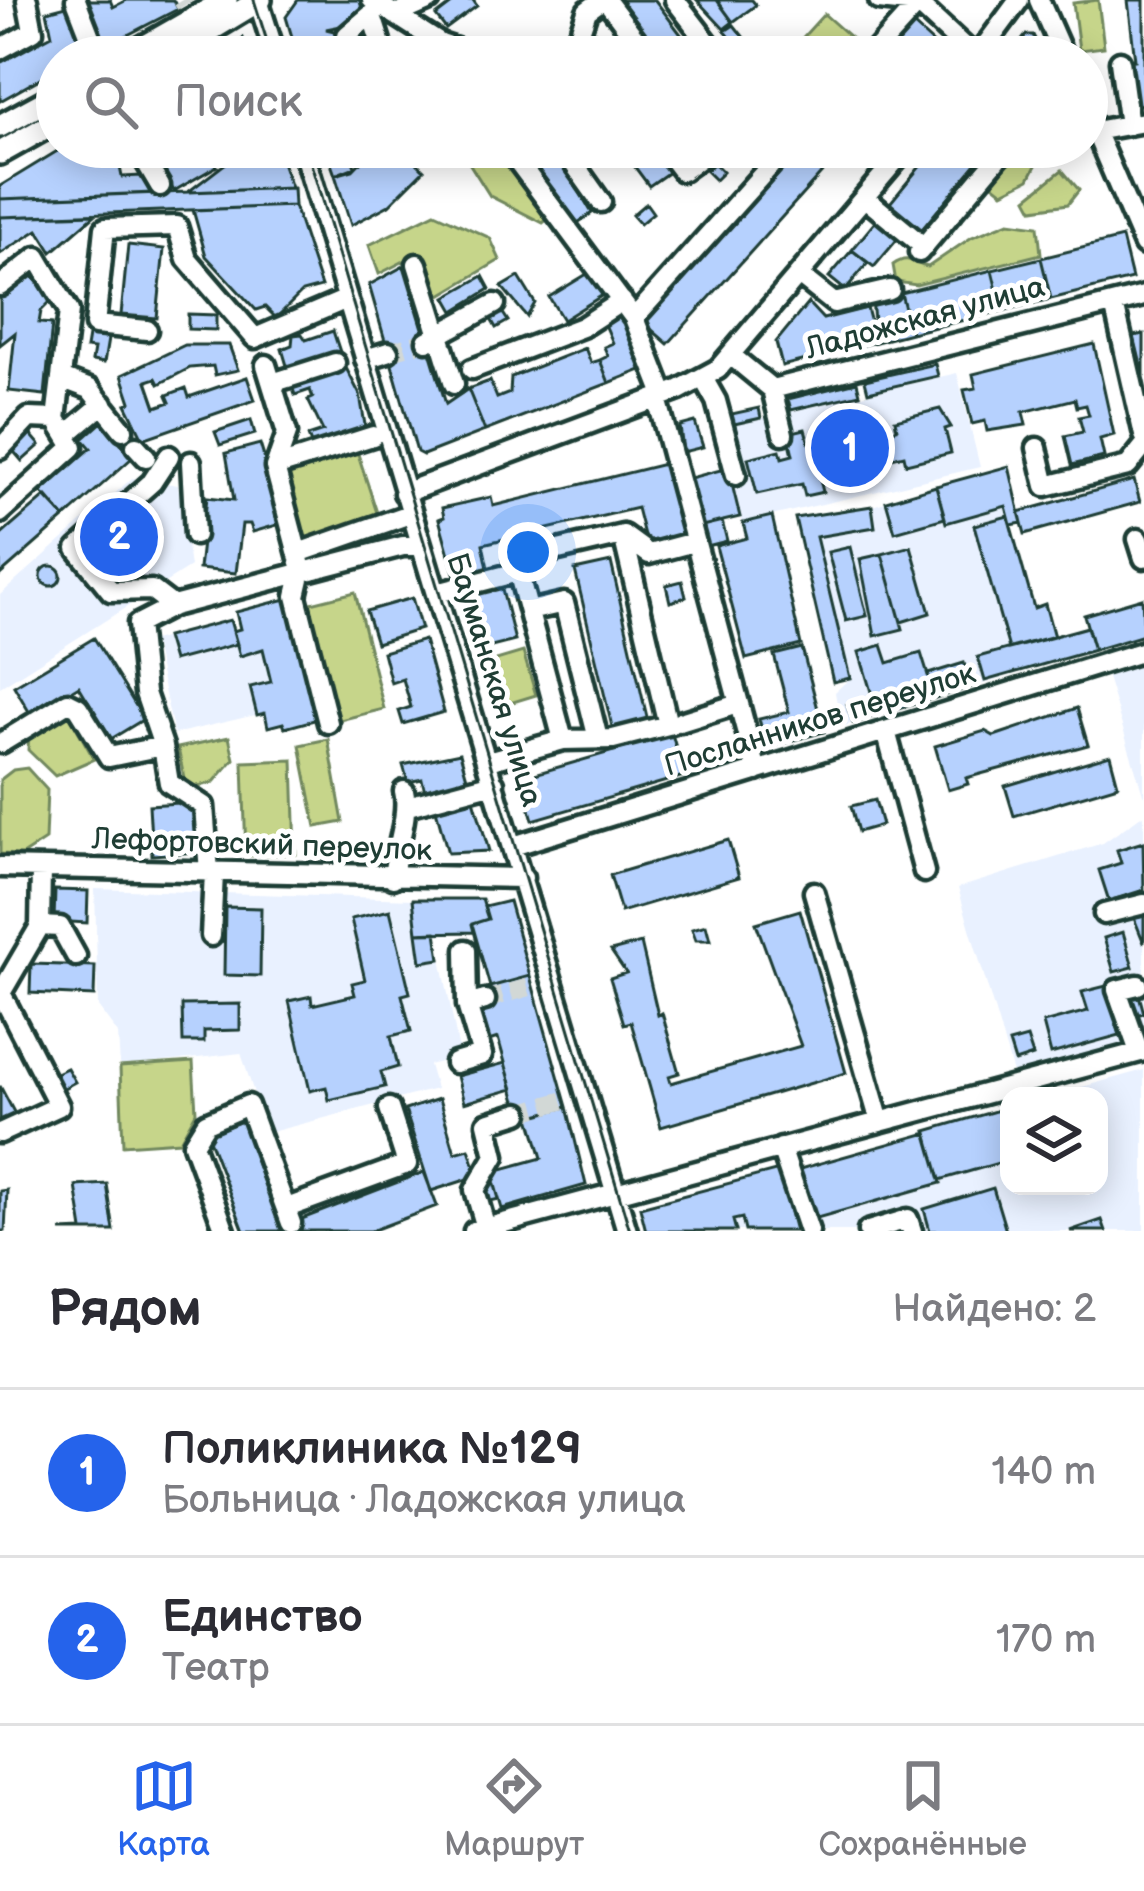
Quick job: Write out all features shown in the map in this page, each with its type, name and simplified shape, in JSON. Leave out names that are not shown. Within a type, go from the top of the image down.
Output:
[{"type":"main road","points":[[156,36],[189,13],[226,0]]},
{"type":"main road","points":[[200,36],[259,0]]},
{"type":"main road","points":[[0,126],[36,106]]},
{"type":"main road","points":[[0,153],[36,133]]},
{"type":"street","points":[[0,49],[34,31],[27,0]]},
{"type":"street","points":[[76,0],[90,36]]},
{"type":"street","points":[[259,0],[270,36]]},
{"type":"street","points":[[583,36],[587,11],[604,0],[632,36]]},
{"type":"street","points":[[675,0],[703,36]]},
{"type":"street","points":[[879,0],[918,4],[953,36]]},
{"type":"street","points":[[992,36],[1019,0]]},
{"type":"street","points":[[1045,2],[1057,36]]},
{"type":"street","points":[[889,36],[918,4]]},
{"type":"street","points":[[347,36],[396,6]]},
{"type":"street","points":[[390,36],[396,6]]},
{"type":"street","points":[[396,6],[431,36]]},
{"type":"street","points":[[1120,61],[1137,124]]},
{"type":"street","points":[[1108,161],[1144,245]]},
{"type":"street","points":[[149,168],[160,186]]},
{"type":"street","name":"Бауманская улица","points":[[308,168],[627,1231]]},
{"type":"street","points":[[523,168],[634,318],[660,397],[694,542],[758,771]]},
{"type":"street","points":[[577,168],[601,202]]},
{"type":"street","points":[[634,318],[768,168]]},
{"type":"street","points":[[404,493],[703,378],[733,356],[890,168]]},
{"type":"street","points":[[865,198],[922,250],[990,168]]},
{"type":"street","points":[[147,330],[94,326],[105,228],[177,226],[187,259],[255,338],[347,299]]},
{"type":"street","points":[[0,286],[37,257],[65,305],[61,427],[73,447],[0,513]]},
{"type":"street","points":[[417,264],[433,339],[454,384]]},
{"type":"street","points":[[800,276],[834,304],[890,290]]},
{"type":"street","name":"Ладожская улица","points":[[733,356],[772,389],[1144,296]]},
{"type":"street","points":[[472,369],[582,327],[622,301]]},
{"type":"street","points":[[433,339],[495,304]]},
{"type":"street","points":[[1114,304],[1144,435]]},
{"type":"street","points":[[65,305],[97,307]]},
{"type":"street","points":[[328,723],[296,596],[300,562],[275,467],[287,433],[269,374],[388,352]]},
{"type":"street","points":[[61,378],[90,389],[123,430]]},
{"type":"street","points":[[703,378],[716,401],[736,475]]},
{"type":"street","points":[[772,389],[783,434]]},
{"type":"street","points":[[0,449],[29,418],[61,427],[103,404]]},
{"type":"street","points":[[0,412],[16,429]]},
{"type":"street","points":[[275,467],[373,436]]},
{"type":"street","points":[[1037,448],[1046,487],[1127,466],[1144,446]]},
{"type":"street","points":[[169,456],[152,482],[77,549],[111,591],[152,590],[173,606]]},
{"type":"street","points":[[191,462],[195,535]]},
{"type":"street","points":[[211,936],[204,806],[169,783],[163,746],[145,693],[139,624],[173,606],[300,562],[410,514]]},
{"type":"street","points":[[563,740],[515,560],[623,535],[649,554],[694,542]]},
{"type":"street","points":[[623,535],[673,724]]},
{"type":"street","points":[[300,562],[421,546]]},
{"type":"street","points":[[437,593],[518,572]]},
{"type":"street","points":[[529,611],[563,603],[598,740]]},
{"type":"street","name":"Посланников переулок","points":[[513,846],[1144,651]]},
{"type":"street","points":[[0,744],[68,702],[78,707],[109,757],[163,746]]},
{"type":"street","points":[[488,761],[563,740],[598,740],[673,724],[737,704]]},
{"type":"street","points":[[886,731],[924,872]]},
{"type":"street","points":[[393,878],[406,798],[494,783]]},
{"type":"street","name":"Лефортовский переулок","points":[[0,868],[523,878]]},
{"type":"street","points":[[0,1133],[59,1106],[1,993],[40,926],[41,868]]},
{"type":"street","points":[[814,892],[880,1122]]},
{"type":"street","points":[[1105,914],[1144,904]]},
{"type":"street","points":[[40,926],[60,927],[76,956]]},
{"type":"street","points":[[455,1063],[482,1055],[466,950]]},
{"type":"street","points":[[533,986],[554,980]]},
{"type":"street","points":[[520,1113],[487,1123],[495,1156],[475,1190],[480,1229],[520,1225],[616,1192],[1142,1052],[1118,990],[1138,985]]},
{"type":"street","points":[[565,1100],[587,1094]]},
{"type":"street","points":[[225,1231],[193,1144],[206,1123],[248,1106],[289,1216],[407,1164],[389,1108]]},
{"type":"street","points":[[781,1148],[806,1230]]},
{"type":"street","points":[[868,1231],[908,1219],[912,1231]]},
{"type":"shaded area","points":[[957,373],[980,467],[742,523],[720,428]]},
{"type":"shaded area","points":[[1009,466],[1022,523],[1011,526],[1033,607],[1045,604],[1054,636],[1087,627],[1094,650],[841,727],[835,692],[848,680],[833,682],[795,518],[872,506]]},
{"type":"shaded area","points":[[132,478],[178,485],[190,567],[0,687],[0,595]]},
{"type":"shaded area","points":[[286,599],[318,719],[285,728],[283,723],[268,727],[264,713],[174,734],[153,641],[230,620],[233,630],[239,629],[236,612]]},
{"type":"shaded area","points":[[1144,662],[1144,797],[1106,674]]},
{"type":"shaded area","points":[[1144,814],[1144,1038],[1013,1073],[958,888],[1103,843]]},
{"type":"shaded area","points":[[95,889],[413,899],[417,933],[436,932],[460,1056],[429,1065],[436,1089],[267,1133],[241,1053],[120,1067],[118,1034],[98,1007]]},
{"type":"shaded area","points":[[1144,1070],[1144,1231],[647,1231],[640,1207],[779,1170],[787,1195],[926,1131],[1000,1110],[1000,1195],[1108,1195],[1108,1087],[1082,1087]]},
{"type":"green space","points":[[1098,0],[1103,36],[1077,36],[1073,3]]},
{"type":"green space","points":[[824,14],[849,36],[804,36]]},
{"type":"green space","points":[[472,168],[513,168],[549,218],[543,223],[490,196]]},
{"type":"green space","points":[[999,168],[1035,168],[1029,179],[1003,192],[989,181]]},
{"type":"green space","points":[[1062,170],[1079,190],[1068,204],[1033,209],[1027,198]]},
{"type":"green space","points":[[435,213],[490,238],[500,260],[439,296],[424,258],[416,255],[379,274],[369,245]]},
{"type":"green space","points":[[1009,222],[1038,226],[1041,254],[916,285],[896,282],[893,265],[908,260],[928,267],[972,237]]},
{"type":"green space","points":[[357,451],[379,519],[301,545],[283,475]]},
{"type":"green space","points":[[355,592],[384,709],[336,721],[307,604]]},
{"type":"green space","points":[[523,652],[536,695],[497,707],[483,664]]},
{"type":"green space","points":[[66,709],[94,759],[55,776],[28,750],[29,730]]},
{"type":"green space","points":[[229,737],[234,759],[213,783],[186,788],[178,748]]},
{"type":"green space","points":[[328,739],[343,822],[316,827],[300,745]]},
{"type":"green space","points":[[293,760],[296,854],[246,856],[243,762]]},
{"type":"green space","points":[[27,768],[47,790],[45,840],[22,855],[0,854],[0,780],[13,770]]},
{"type":"green space","points":[[193,1062],[196,1112],[180,1141],[123,1145],[120,1067]]},
{"type":"building","points":[[82,0],[110,0],[113,7],[127,0],[173,0],[178,9],[126,36],[97,36]]},
{"type":"building","points":[[298,0],[362,0],[367,6],[341,26],[326,29],[336,36],[292,36],[286,17]]},
{"type":"building","points":[[457,0],[473,0],[477,6],[446,29],[436,16]]},
{"type":"building","points":[[619,0],[655,0],[682,36],[647,36]]},
{"type":"building","points":[[697,0],[717,0],[733,22],[724,29]]},
{"type":"building","points":[[717,0],[752,0],[756,5],[733,22]]},
{"type":"building","points":[[1128,0],[1144,0],[1144,104],[1134,106],[1128,61],[1135,60]]},
{"type":"building","points":[[74,4],[81,36],[50,36],[47,11]]},
{"type":"building","points":[[734,25],[743,36],[729,36],[725,31]]},
{"type":"building","points":[[913,25],[925,36],[903,36]]},
{"type":"building","points":[[36,44],[36,81],[0,101],[0,63]]},
{"type":"building","points":[[36,164],[36,168],[120,168],[122,177],[142,176],[154,193],[0,199],[0,186]]},
{"type":"building","points":[[160,168],[214,168],[174,191]]},
{"type":"building","points":[[220,168],[284,168],[291,188],[188,192]]},
{"type":"building","points":[[534,168],[565,168],[592,213],[572,227]]},
{"type":"building","points":[[636,168],[667,168],[669,172],[649,186]]},
{"type":"building","points":[[719,168],[723,172],[715,180],[706,171]]},
{"type":"building","points":[[784,168],[826,168],[668,344],[644,323]]},
{"type":"building","points":[[919,168],[973,168],[918,234],[886,208]]},
{"type":"building","points":[[353,170],[424,170],[389,205],[351,225],[335,175]]},
{"type":"building","points":[[293,188],[294,206],[0,217],[0,199]]},
{"type":"building","points":[[646,203],[653,213],[640,224],[632,215]]},
{"type":"building","points":[[294,206],[321,287],[302,292],[276,318],[265,307],[256,310],[206,256],[193,210]]},
{"type":"building","points":[[96,214],[52,252],[38,230],[0,254],[0,217]]},
{"type":"building","points":[[879,217],[901,235],[874,267],[852,250]]},
{"type":"building","points":[[1122,238],[1132,279],[1051,299],[1041,258]]},
{"type":"building","points":[[128,245],[164,249],[157,318],[121,315]]},
{"type":"building","points":[[852,250],[868,263],[845,290],[829,277]]},
{"type":"building","points":[[1041,258],[1051,299],[1002,311],[992,270]]},
{"type":"building","points":[[404,266],[446,404],[468,389],[485,431],[423,455],[417,452],[369,285]]},
{"type":"building","points":[[992,270],[1002,311],[911,333],[901,293]]},
{"type":"building","points":[[592,271],[606,293],[563,320],[549,297]]},
{"type":"building","points":[[30,273],[52,300],[41,311],[39,323],[52,324],[45,395],[9,391],[15,333],[0,345],[0,298]]},
{"type":"building","points":[[483,276],[490,289],[454,311],[446,297]]},
{"type":"building","points":[[519,277],[535,303],[527,317],[502,287]]},
{"type":"building","points":[[901,293],[911,333],[876,342],[872,300]]},
{"type":"building","points":[[808,303],[823,319],[867,308],[876,342],[782,366],[776,342]]},
{"type":"building","points":[[499,307],[508,321],[496,328],[488,314]]},
{"type":"building","points":[[188,314],[216,315],[216,330],[188,329]]},
{"type":"building","points":[[623,314],[644,369],[609,383],[600,360],[608,356],[604,347],[613,343],[604,322]]},
{"type":"building","points":[[89,330],[109,333],[104,363],[92,361],[94,349],[86,348]]},
{"type":"building","points":[[333,331],[340,352],[288,369],[282,349],[292,345],[293,335],[302,334],[306,340]]},
{"type":"building","points":[[1144,334],[1144,377],[1134,336]]},
{"type":"building","points":[[1094,344],[1114,435],[1100,439],[1104,457],[1072,465],[1065,436],[1083,432],[1079,417],[1089,415],[1086,405],[1077,407],[1075,399],[1023,412],[1026,425],[987,431],[985,421],[972,424],[964,390],[976,388],[973,374]]},
{"type":"building","points":[[185,345],[229,345],[238,370],[215,375],[213,366],[190,368],[159,384],[156,378],[147,381],[156,407],[170,402],[167,395],[186,388],[189,397],[247,377],[255,400],[143,439],[126,404],[131,402],[122,375]]},
{"type":"building","points":[[585,348],[591,363],[600,360],[609,383],[485,431],[468,389],[490,381],[497,398],[510,393],[511,377]]},
{"type":"building","points":[[935,364],[938,376],[868,392],[865,380]]},
{"type":"building","points":[[345,366],[360,395],[366,431],[313,449],[308,436],[323,431],[308,400],[313,398],[310,390],[295,395],[291,383]]},
{"type":"building","points":[[857,382],[860,394],[791,410],[788,399]]},
{"type":"building","points":[[759,408],[761,418],[730,425],[727,415]]},
{"type":"building","points":[[940,409],[951,427],[945,429],[951,453],[906,464],[904,455],[887,459],[888,463],[820,479],[823,492],[805,496],[802,484],[757,494],[748,458],[780,450],[782,458],[793,455],[788,433],[805,429],[809,443],[879,427],[880,433],[897,429],[895,420]]},
{"type":"building","points":[[251,420],[255,434],[220,445],[215,432]]},
{"type":"building","points":[[102,422],[133,457],[65,518],[41,492],[91,448],[83,439]]},
{"type":"building","points":[[695,422],[703,447],[683,452],[680,426]]},
{"type":"building","points":[[27,430],[40,445],[22,461],[9,446]]},
{"type":"building","points":[[260,444],[284,523],[253,532],[250,524],[242,524],[236,573],[199,569],[207,497],[234,500],[226,453]]},
{"type":"building","points":[[664,464],[683,534],[646,543],[637,508],[483,544],[488,568],[455,576],[439,519],[444,517],[442,508],[491,497],[493,506]]},
{"type":"building","points":[[1009,466],[1022,523],[1011,525],[1006,506],[946,523],[936,486]]},
{"type":"building","points":[[728,468],[740,517],[702,526],[690,478]]},
{"type":"building","points":[[1134,480],[1140,502],[1025,534],[1019,512]]},
{"type":"building","points":[[936,486],[945,518],[895,532],[886,501]]},
{"type":"building","points":[[46,496],[65,518],[0,575],[0,536]]},
{"type":"building","points":[[133,506],[159,535],[125,555],[131,561],[117,574],[91,544]]},
{"type":"building","points":[[872,506],[875,527],[816,537],[850,678],[833,682],[795,518]]},
{"type":"building","points":[[772,516],[801,645],[746,659],[716,546],[747,538],[743,523]]},
{"type":"building","points":[[1008,516],[1034,608],[1045,604],[1054,637],[1009,649],[974,525]]},
{"type":"building","points":[[722,521],[727,541],[707,546],[702,526]]},
{"type":"building","points":[[911,546],[930,613],[901,622],[882,554]]},
{"type":"building","points":[[850,547],[867,616],[846,621],[828,552]]},
{"type":"building","points":[[882,554],[903,629],[875,636],[860,559]]},
{"type":"building","points":[[611,562],[649,726],[614,735],[575,570]]},
{"type":"building","points":[[51,566],[61,576],[51,586],[41,576]]},
{"type":"building","points":[[682,581],[686,597],[670,602],[666,585]]},
{"type":"building","points":[[501,586],[515,641],[476,651],[461,596]]},
{"type":"building","points":[[412,598],[421,629],[376,643],[366,611]]},
{"type":"building","points":[[1142,598],[1144,635],[1094,650],[1084,615]]},
{"type":"building","points":[[286,599],[318,719],[285,728],[283,723],[268,727],[265,713],[257,715],[250,687],[271,682],[263,649],[240,656],[233,631],[240,629],[236,612]]},
{"type":"building","points":[[230,620],[237,644],[173,661],[166,637]]},
{"type":"building","points":[[1087,627],[1094,650],[985,681],[978,657]]},
{"type":"building","points":[[94,638],[144,719],[111,739],[79,686],[31,715],[14,686]]},
{"type":"building","points":[[424,640],[444,712],[403,724],[399,711],[411,707],[403,679],[391,683],[383,652]]},
{"type":"building","points":[[882,645],[888,663],[921,653],[935,698],[878,715],[859,652]]},
{"type":"building","points":[[802,648],[824,732],[767,748],[759,719],[789,712],[774,655]]},
{"type":"building","points":[[964,663],[971,687],[935,698],[928,674]]},
{"type":"building","points":[[873,697],[878,715],[853,723],[847,705]]},
{"type":"building","points":[[1077,708],[1088,745],[966,778],[968,784],[948,790],[935,746],[985,731],[994,736]]},
{"type":"building","points":[[672,734],[684,776],[533,820],[521,778]]},
{"type":"building","points":[[460,753],[469,785],[426,796],[422,779],[408,782],[403,765]]},
{"type":"building","points":[[1110,755],[1118,785],[1014,816],[1005,786]]},
{"type":"building","points":[[473,796],[489,851],[448,853],[435,806]]},
{"type":"building","points":[[875,800],[882,825],[858,832],[851,806]]},
{"type":"building","points":[[194,802],[198,852],[152,855],[149,805]]},
{"type":"building","points":[[728,840],[739,877],[621,912],[610,875]]},
{"type":"building","points":[[1143,842],[1144,890],[1109,901],[1099,870],[1121,863],[1117,850]]},
{"type":"building","points":[[55,890],[88,891],[87,923],[54,921]]},
{"type":"building","points":[[413,899],[482,899],[488,919],[472,924],[474,932],[417,933]]},
{"type":"building","points":[[509,901],[530,976],[490,987],[472,924],[488,919],[484,907]]},
{"type":"building","points":[[225,907],[261,908],[260,976],[224,975]]},
{"type":"building","points":[[390,910],[410,993],[402,995],[411,1031],[391,1036],[398,1067],[381,1072],[385,1087],[329,1100],[326,1087],[310,1091],[289,1001],[311,996],[312,1005],[355,995],[352,983],[365,980],[351,919]]},
{"type":"building","points":[[800,910],[846,1073],[661,1127],[631,1022],[624,1024],[610,978],[626,973],[611,951],[641,943],[658,1015],[662,1013],[679,1073],[669,1076],[671,1083],[801,1046],[756,923]]},
{"type":"building","points":[[1144,916],[1144,943],[1134,918]]},
{"type":"building","points":[[706,925],[710,940],[696,940],[692,929]]},
{"type":"building","points":[[436,932],[440,959],[421,962],[417,933]]},
{"type":"building","points":[[1123,932],[1133,967],[1114,972],[1104,938]]},
{"type":"building","points":[[31,964],[95,966],[94,996],[30,993]]},
{"type":"building","points":[[530,976],[567,1107],[521,1119],[498,1038],[489,1041],[480,1008],[487,1006],[482,989]]},
{"type":"building","points":[[1106,986],[1120,1035],[1051,1054],[1043,1023],[1088,1011],[1082,992]]},
{"type":"building","points":[[1139,995],[1144,1013],[1130,1016],[1125,999]]},
{"type":"building","points":[[240,1004],[240,1030],[204,1031],[204,1042],[183,1042],[182,1005]]},
{"type":"building","points":[[1027,1038],[1033,1056],[1015,1062],[1009,1043]]},
{"type":"building","points":[[505,1063],[513,1089],[464,1103],[457,1076]]},
{"type":"building","points":[[67,1068],[75,1082],[62,1089],[54,1074]]},
{"type":"building","points":[[0,1086],[15,1114],[0,1121]]},
{"type":"building","points":[[439,1099],[455,1153],[469,1149],[478,1176],[431,1191],[405,1110]]},
{"type":"building","points":[[567,1107],[586,1185],[502,1209],[491,1172],[542,1158],[530,1117]]},
{"type":"building","points":[[1000,1110],[1000,1163],[940,1180],[926,1131]]},
{"type":"building","points":[[247,1119],[263,1160],[256,1162],[281,1227],[424,1172],[437,1206],[371,1231],[244,1231],[207,1134]]},
{"type":"building","points":[[927,1133],[941,1183],[810,1220],[796,1170]]},
{"type":"building","points":[[779,1170],[795,1231],[745,1231],[742,1218],[733,1220],[736,1231],[646,1231],[640,1207]]},
{"type":"building","points":[[493,1178],[499,1199],[487,1202],[481,1181]]},
{"type":"building","points":[[107,1184],[114,1231],[61,1231],[83,1230],[76,1186]]},
{"type":"building","points":[[993,1188],[1006,1231],[930,1231],[924,1209]]},
{"type":"building","points":[[7,1190],[5,1231],[0,1231],[0,1191]]},
{"type":"building","points":[[1102,1220],[1106,1231],[1070,1231]]},
{"type":"tunnel","points":[[182,0],[185,5]]},
{"type":"tunnel","points":[[388,352],[427,341]]},
{"type":"tunnel","points":[[485,1000],[533,986]]},
{"type":"tunnel","points":[[519,1113],[565,1100]]},
{"type":"tram line","points":[[254,0],[265,36]]},
{"type":"tram line","points":[[312,168],[630,1231]]},
{"type":"place","name":"Поликлиника №129","points":[[850,448]]},
{"type":"place","name":"Единство","points":[[119,537]]}]
